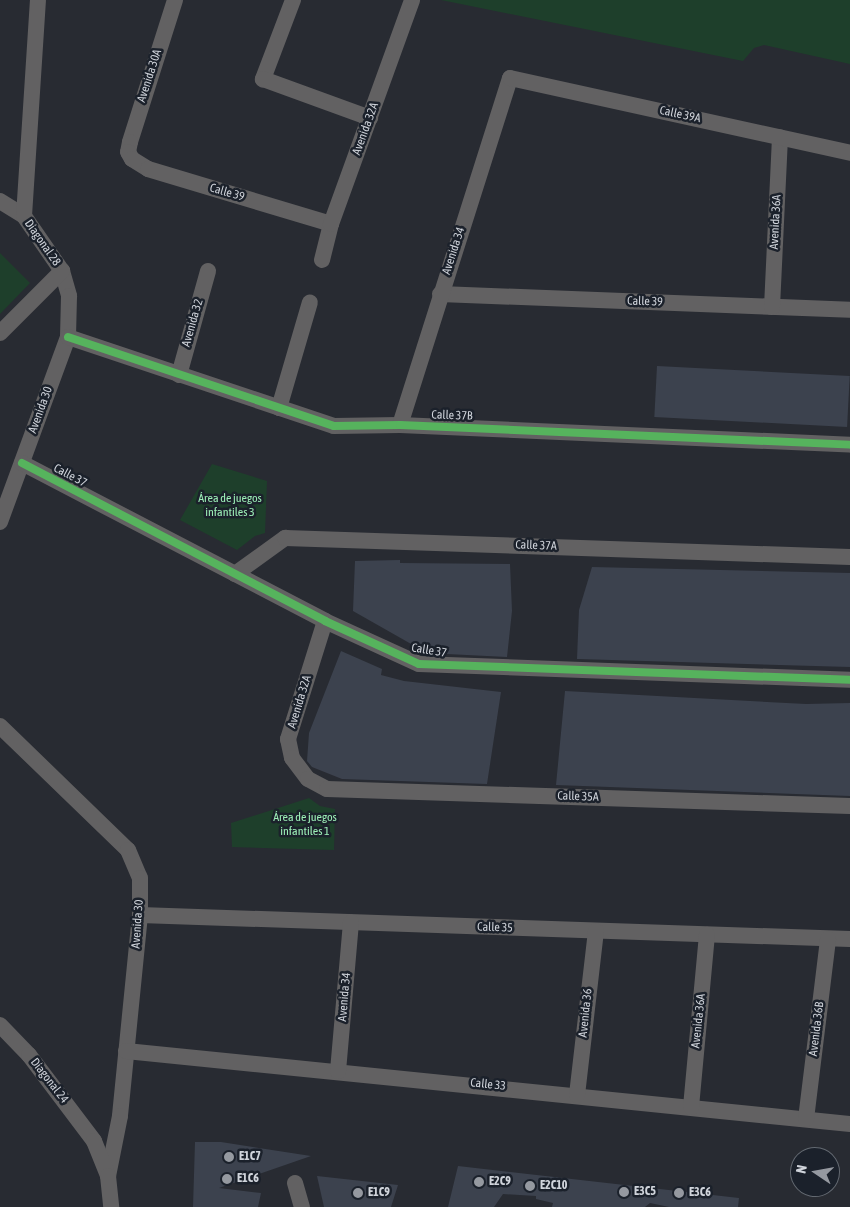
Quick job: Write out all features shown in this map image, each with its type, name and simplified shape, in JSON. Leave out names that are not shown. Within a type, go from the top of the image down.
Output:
[{"type":"street","points":[[24,216],[38,0]]},
{"type":"street","name":"Avenida 30A","points":[[128,152],[174,0]]},
{"type":"street","points":[[293,0],[263,79],[370,118]]},
{"type":"street","name":"Avenida 32A","points":[[322,260],[332,224],[412,0]]},
{"type":"street","name":"Calle 39A","points":[[510,78],[850,153]]},
{"type":"street","name":"Avenida 34","points":[[400,426],[440,294],[510,78]]},
{"type":"street","name":"Avenida 36A","points":[[772,307],[780,137]]},
{"type":"street","name":"Calle 39","points":[[128,152],[138,165],[148,170],[332,224]]},
{"type":"street","name":"Diagonal 28","points":[[0,201],[24,216],[62,271],[69,296]]},
{"type":"street","points":[[0,333],[62,271]]},
{"type":"street","name":"Avenida 32","points":[[179,375],[208,271]]},
{"type":"street","name":"Calle 39","points":[[440,294],[850,310]]},
{"type":"street","name":"Avenida 30","points":[[0,522],[68,337],[69,296]]},
{"type":"street","points":[[279,408],[310,302]]},
{"type":"street","name":"Calle 37B","points":[[68,337],[334,426],[400,426],[850,444]]},
{"type":"street","name":"Calle 37","points":[[22,463],[325,621],[407,660],[433,666],[850,680]]},
{"type":"street","name":"Calle 37A","points":[[235,574],[285,538],[850,557]]},
{"type":"street","name":"Avenida 32A","points":[[308,778],[292,758],[288,739],[325,621]]},
{"type":"street","name":"Avenida 30","points":[[0,726],[128,850],[140,878],[140,915],[120,1116],[108,1176]]},
{"type":"street","name":"Calle 35A","points":[[308,778],[327,789],[850,806]]},
{"type":"street","name":"Calle 35","points":[[140,915],[850,939]]},
{"type":"street","name":"Avenida 34","points":[[338,1071],[352,923]]},
{"type":"street","name":"Avenida 36","points":[[577,1095],[596,931]]},
{"type":"street","name":"Avenida 36A","points":[[691,1107],[708,935]]},
{"type":"street","name":"Avenida 36B","points":[[806,1119],[828,939]]},
{"type":"street","name":"Diagonal 24","points":[[0,1025],[29,1055],[94,1141],[108,1176]]},
{"type":"street","name":"Calle 33","points":[[126,1051],[850,1124]]},
{"type":"street","points":[[108,1176],[111,1207]]},
{"type":"street","points":[[295,1183],[302,1207]]},
{"type":"green space","points":[[441,0],[850,0],[850,64],[764,45],[754,48],[743,61]]},
{"type":"green space","points":[[0,253],[30,283],[0,314]]},
{"type":"green space","name":"Área de juegos infantiles 3","points":[[212,464],[267,481],[265,533],[255,536],[237,550],[180,520]]},
{"type":"green space","name":"Área de juegos infantiles 1","points":[[309,798],[320,806],[335,809],[334,850],[232,847],[231,823]]},
{"type":"building","points":[[657,366],[850,376],[847,427],[654,417]]},
{"type":"building","points":[[400,560],[400,563],[510,564],[512,611],[507,657],[427,653],[353,611],[355,561]]},
{"type":"building","points":[[592,567],[850,573],[850,667],[577,659],[579,610]]},
{"type":"building","points":[[341,651],[382,669],[381,675],[404,681],[501,692],[487,784],[342,779],[312,767],[307,761],[309,733]]},
{"type":"building","points":[[565,691],[806,704],[850,703],[850,796],[556,785]]},
{"type":"building","points":[[195,1142],[221,1142],[311,1156],[219,1188],[261,1193],[258,1207],[193,1207]]},
{"type":"building","points":[[458,1166],[739,1198],[738,1207],[669,1207],[650,1203],[645,1207],[552,1207],[553,1203],[536,1199],[536,1196],[503,1194],[494,1207],[448,1207]]},
{"type":"building","name":"E1C9","points":[[317,1176],[398,1185],[391,1207],[324,1207]]},
{"type":"cycle path","points":[[68,337],[334,426],[400,425],[850,445]]},
{"type":"cycle path","points":[[22,463],[325,621],[419,664],[850,680]]},
{"type":"place","name":"E1C7","points":[[229,1157]]},
{"type":"place","name":"E1C6","points":[[227,1179]]},
{"type":"place","name":"E2C9","points":[[479,1182]]},
{"type":"place","name":"E2C10","points":[[530,1186]]},
{"type":"place","name":"E3C5","points":[[624,1192]]},
{"type":"place","name":"E1C9","points":[[358,1193]]},
{"type":"place","name":"E3C6","points":[[679,1193]]}]
